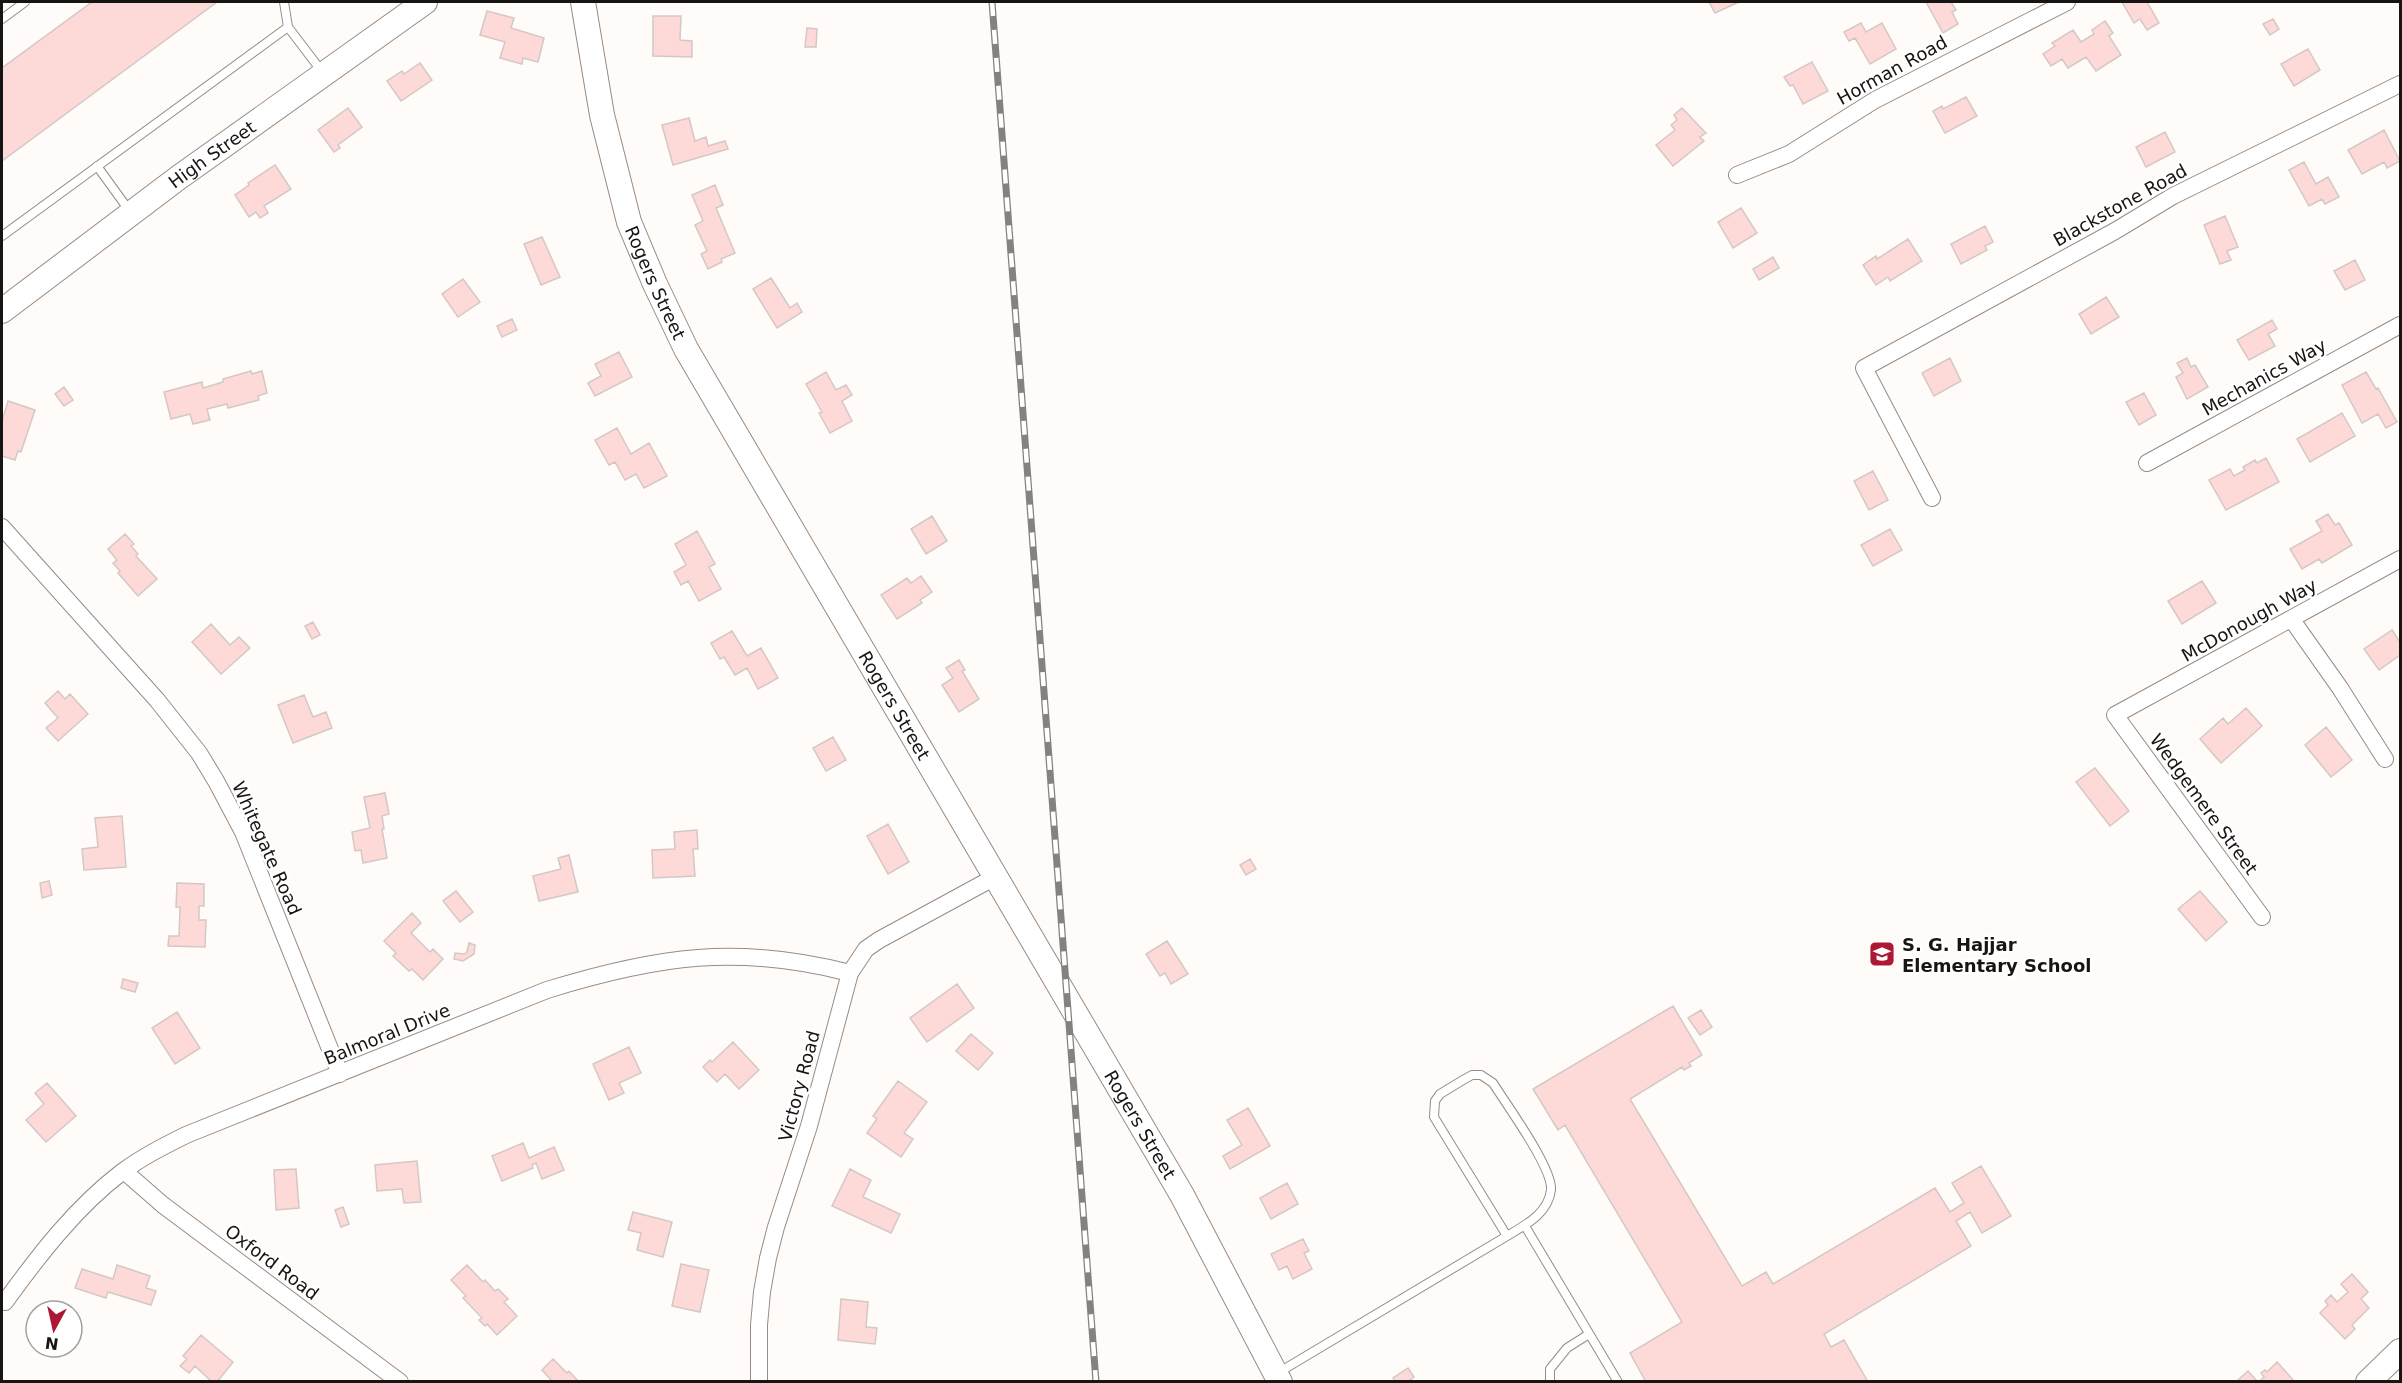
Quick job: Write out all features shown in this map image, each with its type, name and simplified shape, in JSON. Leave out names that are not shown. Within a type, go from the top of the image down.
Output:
[{"type":"main road","name":"High Street","points":[[3,307],[323,73],[425,2]]},
{"type":"main road","name":"Rogers Street","points":[[583,2],[594,80],[618,184],[641,253],[669,315],[710,393],[1182,1195],[1278,1378]]},
{"type":"main road","points":[[2368,1382],[2400,1351]]},
{"type":"street","name":"Horman Road","points":[[1737,175],[1789,153],[1923,73],[2067,2]]},
{"type":"street","name":"Blackstone Road","points":[[1932,498],[1864,368],[2115,231],[2173,196],[2400,84]]},
{"type":"street","name":"Mechanics Way","points":[[2147,463],[2400,325]]},
{"type":"street","name":"Whitegate Road","points":[[2,526],[157,700],[199,753],[243,832],[340,1074]]},
{"type":"street","name":"McDonough Way","points":[[2115,715],[2400,559]]},
{"type":"street","points":[[2292,620],[2340,688],[2385,759]]},
{"type":"street","name":"Wedgemere Street","points":[[2115,715],[2262,917]]},
{"type":"street","name":"Victory Road","points":[[759,1382],[759,1325],[768,1258],[809,1126],[850,973],[866,950],[879,940],[995,877]]},
{"type":"street","name":"Balmoral Drive","points":[[5,1302],[71,1219],[124,1171],[153,1152],[186,1135],[547,990],[657,962],[727,955],[791,959],[850,973]]},
{"type":"street","name":"Oxford Road","points":[[124,1171],[163,1205],[400,1382]]},
{"type":"lane","points":[[2,19],[25,2]]},
{"type":"lane","points":[[284,2],[288,27],[323,73]]},
{"type":"lane","points":[[2,236],[288,27]]},
{"type":"lane","points":[[97,166],[131,213]]},
{"type":"lane","points":[[1278,1378],[1525,1226],[1535,1218],[1548,1199],[1551,1189],[1543,1162],[1494,1083],[1481,1075],[1472,1076],[1440,1094],[1435,1101],[1434,1117],[1507,1236]]},
{"type":"lane","points":[[1525,1226],[1618,1382]]},
{"type":"lane","points":[[1550,1382],[1550,1369],[1567,1348],[1589,1334]]},
{"type":"building","points":[[92,2],[217,2],[2,161],[2,68]]},
{"type":"building","points":[[1709,2],[1739,2],[1715,13]]},
{"type":"building","points":[[1926,2],[1951,2],[1956,10],[1952,12],[1958,24],[1943,33]]},
{"type":"building","points":[[2122,2],[2147,2],[2159,23],[2147,30],[2140,19],[2134,23]]},
{"type":"building","points":[[487,11],[514,18],[511,28],[544,38],[538,62],[523,58],[522,64],[500,58],[505,42],[480,35]]},
{"type":"building","points":[[653,16],[681,16],[680,40],[692,41],[692,57],[653,56]]},
{"type":"building","points":[[2273,19],[2279,29],[2270,35],[2263,24]]},
{"type":"building","points":[[2105,21],[2113,33],[2109,36],[2121,55],[2096,71],[2086,57],[2068,68],[2062,59],[2051,66],[2043,54],[2055,46],[2052,43],[2073,30],[2081,42],[2094,34],[2092,30]]},
{"type":"building","points":[[1861,23],[1866,32],[1882,23],[1896,49],[1870,64],[1855,38],[1849,41],[1844,32]]},
{"type":"building","points":[[807,28],[817,29],[816,47],[805,47]]},
{"type":"building","points":[[2308,49],[2320,70],[2294,86],[2281,64]]},
{"type":"building","points":[[1812,62],[1828,91],[1803,104],[1793,85],[1790,86],[1784,77]]},
{"type":"building","points":[[420,63],[432,80],[401,101],[387,81],[402,71],[404,74]]},
{"type":"building","points":[[1966,97],[1977,116],[1945,133],[1933,111],[1942,106],[1943,109]]},
{"type":"building","points":[[348,108],[362,127],[338,145],[340,148],[334,152],[318,130]]},
{"type":"building","points":[[1682,108],[1706,133],[1700,137],[1704,141],[1673,166],[1656,145],[1675,130],[1671,125],[1677,120],[1674,115]]},
{"type":"building","points":[[689,118],[695,141],[706,137],[708,146],[725,141],[728,149],[673,165],[662,125]]},
{"type":"building","points":[[2384,130],[2400,161],[2387,168],[2384,162],[2362,174],[2348,150]]},
{"type":"building","points":[[2165,132],[2175,152],[2146,167],[2136,147]]},
{"type":"building","points":[[2304,162],[2316,184],[2328,177],[2339,197],[2325,204],[2322,199],[2309,206],[2289,170]]},
{"type":"building","points":[[275,165],[291,189],[264,206],[268,213],[260,218],[256,212],[249,217],[235,195]]},
{"type":"building","points":[[715,185],[723,205],[716,208],[735,253],[721,259],[722,262],[708,269],[701,254],[707,251],[695,225],[703,221],[692,195]]},
{"type":"building","points":[[1741,208],[1757,233],[1733,248],[1718,222]]},
{"type":"building","points":[[2225,216],[2238,247],[2227,251],[2231,260],[2220,264],[2204,225]]},
{"type":"building","points":[[1985,226],[1993,242],[1985,246],[1987,250],[1961,264],[1951,244]]},
{"type":"building","points":[[542,237],[560,277],[541,285],[524,244]]},
{"type":"building","points":[[1908,239],[1922,261],[1890,281],[1888,277],[1876,285],[1863,265],[1876,256],[1877,259]]},
{"type":"building","points":[[1773,257],[1779,268],[1759,280],[1753,269]]},
{"type":"building","points":[[2355,260],[2365,280],[2345,290],[2334,271]]},
{"type":"building","points":[[771,278],[790,308],[797,303],[802,312],[777,328],[753,289]]},
{"type":"building","points":[[463,279],[480,302],[458,317],[442,294]]},
{"type":"building","points":[[2106,297],[2119,317],[2091,334],[2079,314]]},
{"type":"building","points":[[512,319],[517,330],[502,337],[497,326]]},
{"type":"building","points":[[2272,320],[2277,329],[2268,334],[2275,346],[2249,360],[2237,340]]},
{"type":"building","points":[[619,352],[632,377],[595,396],[588,383],[601,376],[595,364]]},
{"type":"building","points":[[1950,358],[1961,381],[1934,396],[1922,373]]},
{"type":"building","points":[[2187,358],[2191,367],[2195,365],[2208,387],[2187,399],[2176,377],[2183,373],[2177,363]]},
{"type":"building","points":[[251,371],[252,374],[262,371],[267,393],[258,396],[259,400],[228,408],[227,404],[207,409],[210,420],[193,424],[190,414],[171,419],[164,392],[202,382],[203,388],[223,382],[223,379]]},
{"type":"building","points":[[826,372],[836,390],[846,385],[852,395],[842,401],[852,421],[830,433],[819,413],[822,412],[806,384]]},
{"type":"building","points":[[2366,372],[2397,422],[2386,428],[2378,414],[2362,423],[2342,385]]},
{"type":"building","points":[[64,387],[73,400],[64,406],[55,394]]},
{"type":"building","points":[[2144,393],[2156,415],[2139,425],[2126,402]]},
{"type":"building","points":[[8,401],[35,410],[21,452],[18,451],[15,460],[2,456],[2,421]]},
{"type":"building","points":[[2342,413],[2355,436],[2310,462],[2297,439]]},
{"type":"building","points":[[617,428],[631,454],[649,443],[667,476],[644,488],[636,474],[625,480],[615,462],[609,465],[595,440]]},
{"type":"building","points":[[2266,458],[2279,482],[2226,510],[2209,480],[2230,469],[2234,476],[2245,470],[2243,467],[2255,460],[2257,463]]},
{"type":"building","points":[[1873,471],[1888,500],[1869,510],[1854,481]]},
{"type":"building","points":[[2328,514],[2335,525],[2339,523],[2352,545],[2322,563],[2319,559],[2302,569],[2290,549],[2322,531],[2316,521]]},
{"type":"building","points":[[932,516],[947,541],[926,554],[911,529]]},
{"type":"building","points":[[1890,529],[1902,550],[1873,566],[1861,545]]},
{"type":"building","points":[[697,531],[715,564],[709,567],[721,589],[699,601],[688,581],[681,585],[674,572],[686,565],[675,544]]},
{"type":"building","points":[[125,534],[134,544],[131,546],[138,554],[136,556],[157,579],[138,596],[118,573],[120,571],[113,563],[117,560],[108,549]]},
{"type":"building","points":[[921,576],[932,592],[920,600],[922,603],[897,619],[881,595],[907,578],[911,583]]},
{"type":"building","points":[[2202,581],[2216,603],[2182,624],[2168,601]]},
{"type":"building","points":[[313,622],[320,635],[312,639],[305,626]]},
{"type":"building","points":[[211,624],[230,645],[239,637],[250,648],[221,674],[192,642]]},
{"type":"building","points":[[2392,630],[2400,642],[2400,655],[2379,670],[2364,649]]},
{"type":"building","points":[[732,631],[747,656],[761,648],[778,678],[758,689],[747,668],[735,675],[724,657],[720,659],[711,643]]},
{"type":"building","points":[[959,660],[965,670],[962,671],[979,699],[959,712],[942,685],[953,678],[946,668]]},
{"type":"building","points":[[58,691],[65,699],[70,694],[88,714],[58,741],[46,728],[58,718],[45,703]]},
{"type":"building","points":[[304,695],[313,717],[326,712],[332,728],[293,743],[278,705]]},
{"type":"building","points":[[2246,708],[2262,726],[2221,763],[2200,739],[2223,718],[2228,724]]},
{"type":"building","points":[[2326,727],[2352,760],[2331,777],[2305,745]]},
{"type":"building","points":[[833,737],[846,760],[826,771],[813,748]]},
{"type":"building","points":[[2095,768],[2129,811],[2110,826],[2076,782]]},
{"type":"building","points":[[385,793],[389,814],[382,816],[384,829],[382,829],[387,858],[363,863],[361,850],[355,851],[352,832],[370,828],[364,797]]},
{"type":"building","points":[[122,816],[126,867],[84,870],[82,849],[98,847],[95,818]]},
{"type":"building","points":[[888,824],[909,862],[888,874],[867,836]]},
{"type":"building","points":[[697,830],[698,849],[693,849],[695,876],[653,878],[652,850],[675,849],[674,832]]},
{"type":"building","points":[[569,855],[578,892],[539,901],[533,876],[561,869],[558,858]]},
{"type":"building","points":[[1250,859],[1256,869],[1246,875],[1240,865]]},
{"type":"building","points":[[49,881],[52,895],[42,898],[40,883]]},
{"type":"building","points":[[177,883],[204,884],[204,906],[199,906],[199,920],[206,920],[205,947],[168,946],[169,936],[179,936],[180,907],[176,907]]},
{"type":"building","points":[[456,891],[473,912],[460,922],[443,901]]},
{"type":"building","points":[[2200,891],[2227,922],[2206,941],[2178,909]]},
{"type":"building","points":[[412,913],[421,923],[411,933],[430,952],[433,949],[443,959],[423,980],[393,956],[396,953],[384,941]]},
{"type":"building","points":[[1167,941],[1188,974],[1171,984],[1165,973],[1160,976],[1146,954]]},
{"type":"building","points":[[469,943],[475,945],[474,954],[463,961],[454,959],[455,953],[467,952]]},
{"type":"building","points":[[123,979],[138,983],[135,992],[121,988]]},
{"type":"building","points":[[957,984],[974,1008],[927,1042],[910,1018]]},
{"type":"building","points":[[1673,1006],[1702,1055],[1689,1063],[1691,1066],[1684,1070],[1682,1067],[1630,1099],[1742,1286],[1766,1272],[1773,1284],[1935,1188],[1950,1212],[1964,1203],[1952,1183],[1981,1166],[2011,1216],[1982,1233],[1970,1212],[1956,1221],[1971,1246],[1824,1334],[1831,1347],[1844,1340],[1868,1382],[1646,1382],[1630,1353],[1682,1322],[1565,1125],[1558,1130],[1533,1089]]},
{"type":"building","points":[[1701,1010],[1712,1027],[1700,1035],[1688,1018]]},
{"type":"building","points":[[177,1012],[200,1048],[175,1064],[152,1028]]},
{"type":"building","points":[[971,1034],[993,1053],[978,1070],[956,1051]]},
{"type":"building","points":[[733,1042],[759,1070],[739,1089],[725,1074],[717,1082],[703,1067],[710,1060],[712,1062]]},
{"type":"building","points":[[629,1047],[641,1073],[619,1083],[624,1093],[609,1100],[593,1064]]},
{"type":"building","points":[[898,1081],[927,1102],[904,1133],[913,1139],[901,1157],[867,1133],[877,1119],[873,1116]]},
{"type":"building","points":[[47,1083],[76,1116],[46,1142],[26,1120],[44,1104],[35,1093]]},
{"type":"building","points":[[1248,1108],[1270,1146],[1230,1169],[1223,1156],[1242,1145],[1227,1120]]},
{"type":"building","points":[[523,1143],[529,1158],[554,1147],[564,1170],[542,1179],[536,1163],[532,1165],[533,1168],[502,1181],[492,1156]]},
{"type":"building","points":[[417,1161],[421,1202],[404,1203],[402,1189],[377,1191],[375,1165]]},
{"type":"building","points":[[296,1169],[299,1208],[276,1210],[274,1170]]},
{"type":"building","points":[[850,1169],[871,1180],[863,1197],[900,1214],[891,1233],[832,1206]]},
{"type":"building","points":[[1287,1183],[1298,1204],[1271,1219],[1260,1198]]},
{"type":"building","points":[[343,1207],[349,1224],[341,1227],[335,1210]]},
{"type":"building","points":[[633,1212],[672,1222],[663,1257],[637,1250],[641,1233],[628,1230]]},
{"type":"building","points":[[1303,1239],[1309,1251],[1304,1253],[1312,1269],[1293,1279],[1287,1266],[1279,1270],[1271,1254]]},
{"type":"building","points":[[681,1264],[709,1270],[700,1312],[672,1306]]},
{"type":"building","points":[[117,1265],[150,1276],[146,1288],[156,1291],[151,1305],[108,1292],[106,1298],[75,1288],[82,1269],[113,1279]]},
{"type":"building","points":[[467,1265],[483,1282],[485,1280],[495,1291],[498,1289],[508,1299],[504,1302],[517,1316],[497,1335],[487,1324],[485,1326],[479,1320],[482,1318],[463,1298],[466,1296],[451,1280]]},
{"type":"building","points":[[2352,1274],[2368,1292],[2361,1299],[2369,1308],[2352,1325],[2355,1329],[2345,1339],[2320,1313],[2328,1305],[2325,1301],[2331,1295],[2337,1302],[2348,1292],[2341,1284]]},
{"type":"building","points":[[841,1299],[868,1302],[866,1327],[877,1328],[875,1344],[838,1340]]},
{"type":"building","points":[[201,1335],[233,1362],[217,1382],[212,1382],[195,1366],[189,1373],[180,1366],[187,1359],[183,1356]]},
{"type":"building","points":[[553,1359],[579,1382],[553,1382],[542,1370]]},
{"type":"building","points":[[2277,1362],[2295,1382],[2259,1382],[2264,1377],[2261,1373],[2265,1370],[2267,1372]]},
{"type":"building","points":[[1408,1368],[1414,1377],[1407,1382],[1396,1382],[1393,1378]]},
{"type":"building","points":[[2248,1371],[2258,1382],[2238,1380]]},
{"type":"railway","points":[[992,2],[1096,1382]]},
{"type":"place","name":"S. G. Hajjar Elementary School","points":[[1882,954]]}]
